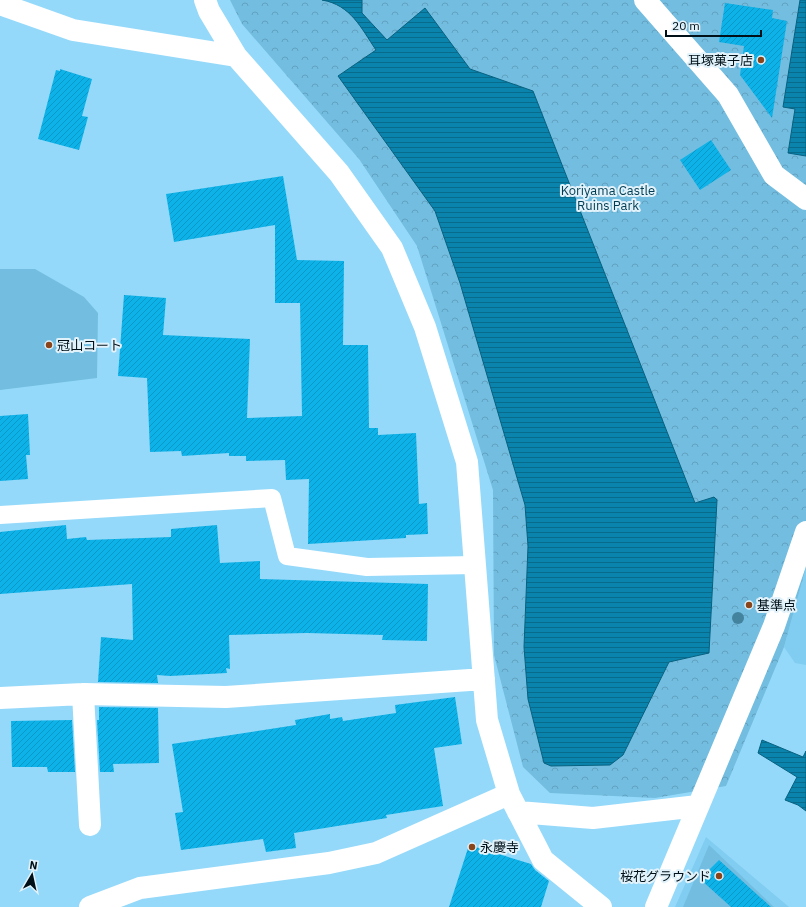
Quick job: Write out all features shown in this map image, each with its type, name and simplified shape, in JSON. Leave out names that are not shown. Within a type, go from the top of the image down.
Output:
[{"type":"street","points":[[205,0],[209,11],[236,56],[339,173],[392,248],[425,327],[467,462],[487,720],[513,803],[543,860],[602,907]]},
{"type":"street","points":[[645,0],[728,95],[774,175],[806,199]]},
{"type":"street","points":[[0,4],[73,30],[236,56]]},
{"type":"street","points":[[656,907],[774,626],[806,532]]},
{"type":"street","points":[[0,698],[82,694],[226,697],[484,679]]},
{"type":"street","points":[[82,694],[90,825]]},
{"type":"street","points":[[90,907],[140,888],[329,862],[376,853],[513,803],[593,818],[698,806]]},
{"type":"lane","points":[[0,515],[272,498],[287,556],[367,568],[474,565]]},
{"type":"shaded area","points":[[322,0],[362,0],[362,13],[387,40],[425,8],[470,69],[533,91],[695,503],[714,497],[717,500],[709,653],[669,662],[623,755],[610,765],[551,766],[544,763],[528,699],[524,647],[528,546],[525,505],[460,283],[435,211],[338,76],[376,50],[360,26],[348,12],[341,7]]},
{"type":"shaded area","points":[[800,0],[806,0],[806,156],[788,153],[795,109],[783,107]]},
{"type":"shaded area","points":[[806,568],[806,665],[795,663],[784,647]]},
{"type":"shaded area","points":[[762,740],[803,757],[806,751],[806,811],[798,805],[785,800],[797,777],[758,753]]},
{"type":"shaded area","name":"桜花グラウンド","points":[[706,837],[789,907],[675,907]]},
{"type":"green space","name":"Koriyama Castle Ruins Park","points":[[230,0],[806,0],[806,568],[784,647],[726,786],[655,798],[550,793],[523,767],[494,655],[493,490],[417,246],[359,159],[242,24]]},
{"type":"green space","name":"冠山コート","points":[[0,269],[35,269],[84,297],[98,313],[97,378],[0,390]]},
{"type":"green space","name":"桜花グラウンド","points":[[709,845],[774,907],[683,907]]},
{"type":"building","name":"耳塚菓子店","points":[[725,3],[773,10],[772,18],[787,21],[772,118],[740,75],[744,46],[719,42]]},
{"type":"building","points":[[60,69],[92,79],[82,116],[88,117],[79,150],[38,139],[56,70],[60,71]]},
{"type":"building","points":[[711,140],[731,170],[700,190],[680,160]]},
{"type":"building","points":[[283,176],[297,260],[344,261],[343,345],[368,345],[369,428],[378,428],[378,435],[416,433],[419,504],[427,503],[428,534],[406,535],[406,538],[308,544],[309,479],[286,480],[285,460],[246,461],[246,456],[229,456],[229,453],[182,456],[181,451],[150,452],[147,378],[118,376],[124,295],[166,298],[163,335],[250,339],[247,418],[302,416],[300,303],[275,303],[275,225],[174,242],[166,194]]},
{"type":"building","points":[[28,414],[30,455],[26,455],[28,479],[0,481],[0,416]]},
{"type":"building","points":[[66,525],[67,539],[86,537],[87,540],[171,537],[171,529],[217,525],[220,563],[260,561],[260,579],[428,584],[427,641],[382,640],[383,635],[307,633],[229,635],[230,669],[226,668],[227,673],[170,676],[157,675],[158,683],[98,682],[101,637],[133,640],[132,584],[0,594],[0,532]]},
{"type":"building","points":[[455,697],[462,744],[434,748],[443,806],[386,815],[387,818],[294,833],[296,848],[266,852],[263,839],[181,850],[175,813],[183,812],[172,744],[296,725],[295,720],[330,714],[330,719],[342,717],[343,721],[396,713],[395,705]]},
{"type":"building","points":[[99,707],[158,708],[159,763],[113,764],[114,772],[100,772],[97,720],[99,720]]},
{"type":"building","points":[[72,720],[75,772],[48,772],[47,767],[12,767],[11,721]]},
{"type":"building","points":[[469,845],[531,864],[535,870],[549,881],[541,907],[449,907]]},
{"type":"building","points":[[719,860],[771,907],[731,907],[700,879]]},
{"type":"place","name":"耳塚菓子店","points":[[761,60]]},
{"type":"place","name":"冠山コート","points":[[49,345]]},
{"type":"place","name":"基準点","points":[[749,605]]},
{"type":"place","name":"永慶寺","points":[[472,847]]},
{"type":"place","name":"桜花グラウンド","points":[[719,876]]}]
